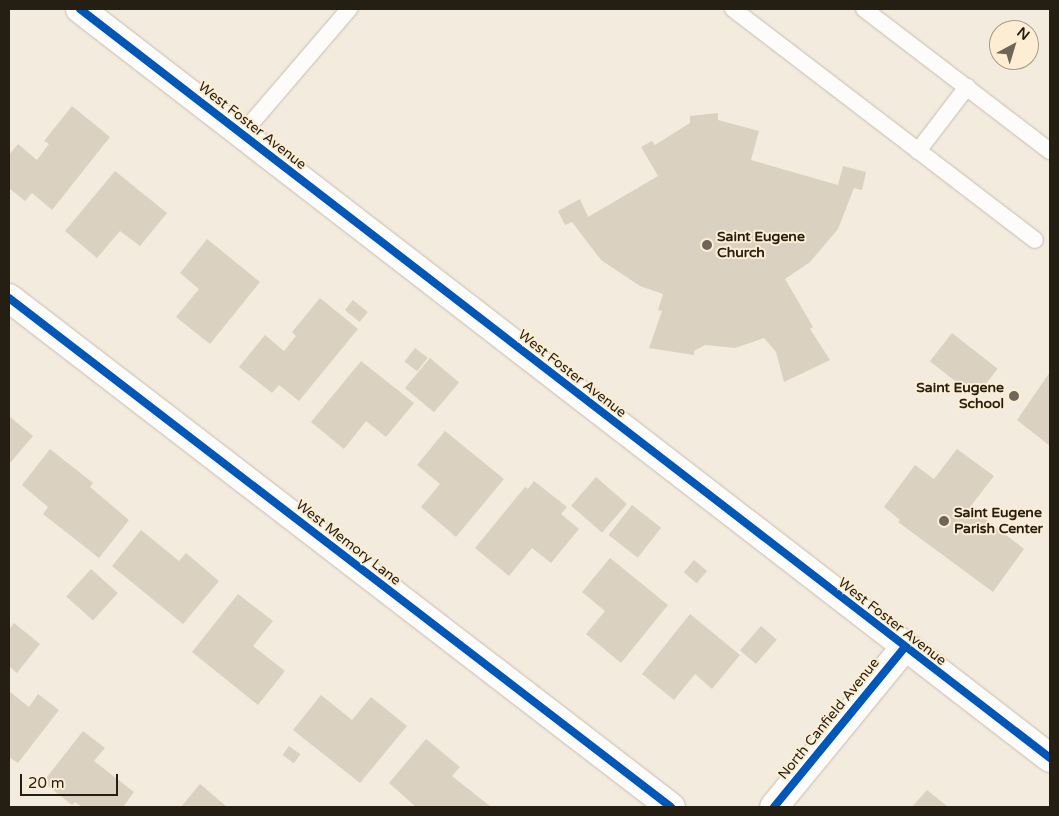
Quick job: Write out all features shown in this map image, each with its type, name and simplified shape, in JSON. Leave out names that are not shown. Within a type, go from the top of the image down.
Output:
[{"type":"street","name":"West Foster Avenue","points":[[80,9],[904,648],[1050,758]]},
{"type":"street","name":"West Memory Lane","points":[[9,298],[671,807]]},
{"type":"street","name":"North Canfield Avenue","points":[[774,807],[904,648]]},
{"type":"lane","points":[[242,134],[350,9]]},
{"type":"lane","points":[[733,9],[1035,240]]},
{"type":"lane","points":[[864,9],[1050,151]]},
{"type":"lane","points":[[918,151],[967,87]]},
{"type":"building","points":[[72,106],[110,137],[52,210],[32,193],[25,201],[9,188],[9,155],[18,144],[37,160],[49,144],[44,141]]},
{"type":"building","name":"Saint Eugene Church","points":[[718,113],[718,120],[759,131],[751,160],[838,185],[843,166],[866,172],[862,190],[854,188],[838,229],[810,262],[785,279],[813,327],[810,329],[830,360],[784,382],[776,352],[764,338],[735,348],[705,345],[694,351],[694,355],[649,348],[662,311],[658,310],[663,294],[640,286],[601,260],[572,222],[565,225],[558,211],[580,199],[588,217],[658,176],[641,147],[652,141],[655,145],[690,123],[690,116]]},
{"type":"building","points":[[115,171],[167,213],[140,246],[120,231],[97,258],[65,231]]},
{"type":"building","points":[[207,239],[260,282],[210,344],[176,317],[199,289],[180,273]]},
{"type":"building","points":[[320,298],[358,329],[299,401],[279,385],[272,393],[239,367],[265,335],[284,351],[296,336],[292,332]]},
{"type":"building","points":[[353,300],[368,312],[360,322],[345,310]]},
{"type":"building","points":[[952,333],[998,369],[976,397],[930,361]]},
{"type":"building","points":[[415,348],[428,358],[417,371],[405,361]]},
{"type":"building","points":[[430,358],[459,382],[434,412],[405,388]]},
{"type":"building","points":[[361,361],[414,403],[386,437],[366,421],[344,449],[311,422]]},
{"type":"building","points":[[1050,372],[1050,446],[1017,420]]},
{"type":"building","points":[[9,416],[33,436],[9,464]]},
{"type":"building","points":[[445,431],[504,479],[456,537],[421,507],[440,484],[417,465]]},
{"type":"building","points":[[50,449],[93,483],[90,487],[129,520],[99,558],[43,514],[48,507],[22,485]]},
{"type":"building","name":"Saint Eugene Parish Center","points":[[957,449],[994,476],[970,507],[1024,549],[993,592],[898,522],[900,520],[884,507],[915,465],[934,479]]},
{"type":"building","points":[[596,477],[627,504],[602,533],[571,506]]},
{"type":"building","points":[[534,481],[567,507],[561,514],[579,529],[551,563],[532,548],[509,576],[475,548],[525,487],[528,489]]},
{"type":"building","points":[[632,505],[661,528],[638,558],[609,535]]},
{"type":"building","points":[[141,530],[179,561],[186,553],[219,581],[183,624],[112,566]]},
{"type":"building","points":[[610,558],[668,605],[621,663],[586,634],[605,611],[582,592]]},
{"type":"building","points":[[694,560],[707,571],[697,583],[684,572]]},
{"type":"building","points":[[91,569],[118,593],[93,621],[66,596]]},
{"type":"building","points":[[238,594],[273,621],[253,646],[285,671],[258,705],[192,652]]},
{"type":"building","points":[[690,614],[740,655],[712,689],[695,674],[674,700],[642,674]]},
{"type":"building","points":[[14,623],[40,644],[17,673],[9,666],[9,630]]},
{"type":"building","points":[[761,626],[777,640],[756,664],[740,650]]},
{"type":"building","points":[[9,691],[29,707],[38,694],[59,710],[18,763],[9,757]]},
{"type":"building","points":[[321,695],[352,720],[371,697],[407,726],[360,783],[293,730]]},
{"type":"building","points":[[83,731],[105,748],[94,761],[134,792],[123,807],[82,807],[75,802],[72,805],[43,782]]},
{"type":"building","points":[[426,739],[460,767],[452,776],[491,807],[416,807],[389,783]]},
{"type":"building","points":[[289,746],[300,754],[294,763],[283,755]]},
{"type":"building","points":[[200,784],[227,807],[181,807]]},
{"type":"building","points":[[927,790],[948,807],[912,807]]},
{"type":"cycle path","points":[[80,9],[1050,758]]},
{"type":"cycle path","points":[[9,298],[671,807]]},
{"type":"cycle path","points":[[774,807],[904,648]]},
{"type":"place","name":"Saint Eugene Church","points":[[707,245]]},
{"type":"place","name":"Saint Eugene School","points":[[1014,396]]},
{"type":"place","name":"Saint Eugene Parish Center","points":[[944,521]]}]
